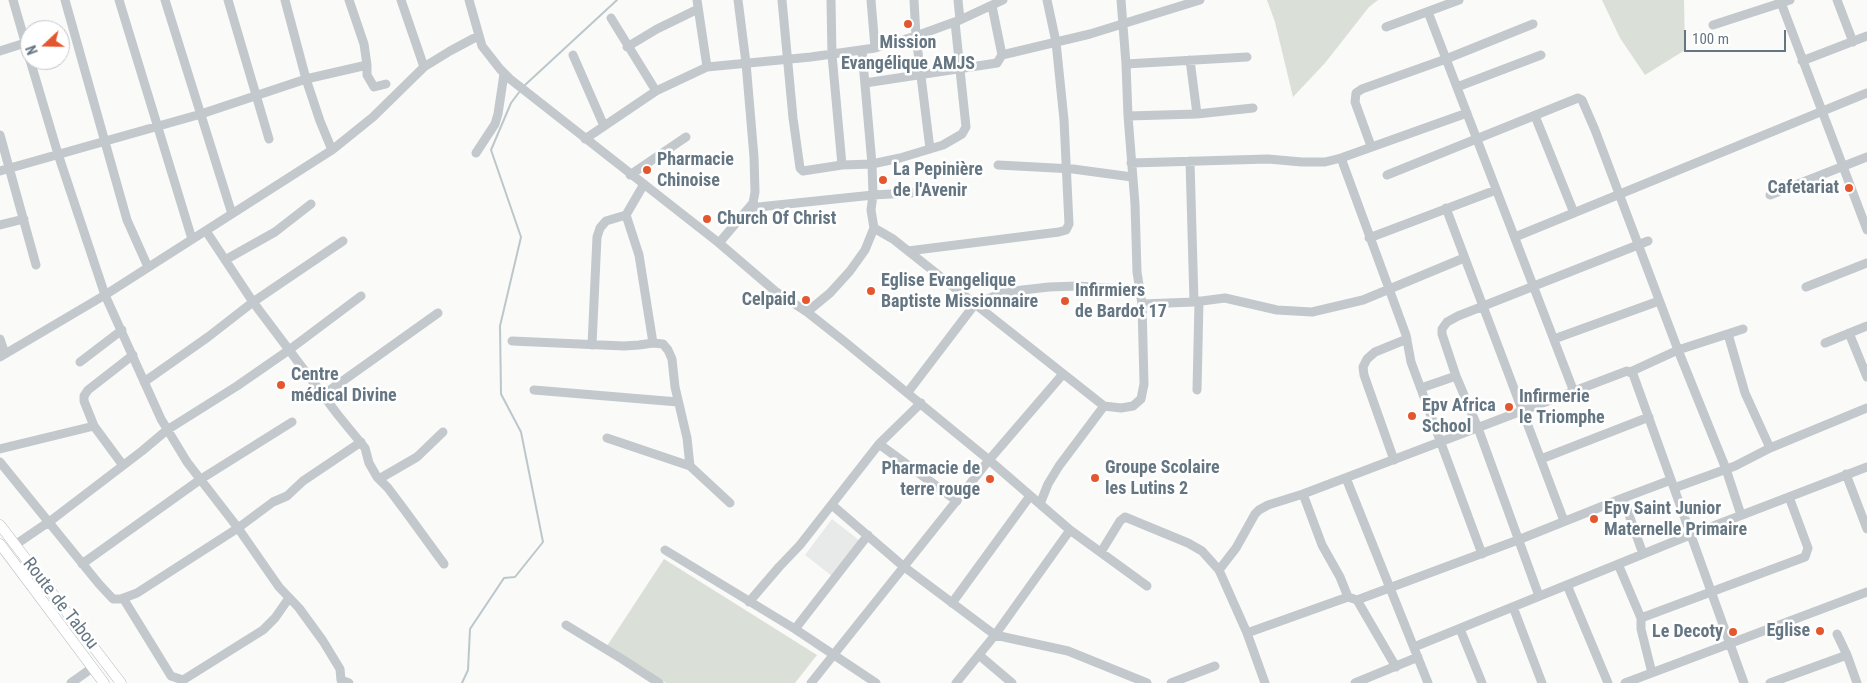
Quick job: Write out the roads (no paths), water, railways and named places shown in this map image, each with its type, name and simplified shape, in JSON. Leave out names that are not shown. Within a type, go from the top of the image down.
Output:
[{"type":"main road","name":"Route de Tabou","points":[[0,525],[121,683]]},
{"type":"main road","name":"Route de Tabou","points":[[0,544],[104,683]]},
{"type":"street","points":[[13,0],[20,25]]},
{"type":"street","points":[[65,0],[127,220],[148,267]]},
{"type":"street","points":[[119,0],[192,239]]},
{"type":"street","points":[[165,0],[232,214]]},
{"type":"street","points":[[228,0],[269,138]]},
{"type":"street","points":[[285,0],[306,78],[332,150]]},
{"type":"street","points":[[349,0],[364,44],[367,75],[374,87],[386,84]]},
{"type":"street","points":[[402,0],[424,67]]},
{"type":"street","points":[[469,0],[482,46],[504,74],[630,175],[719,243],[775,292],[807,312],[908,392],[1070,530],[1147,586]]},
{"type":"street","points":[[719,243],[753,203],[755,192],[746,62],[738,0]]},
{"type":"street","points":[[782,0],[800,168],[804,171],[842,164],[872,164],[930,149],[956,139],[962,134],[966,127],[960,69],[958,0]]},
{"type":"street","points":[[831,0],[832,55],[842,164]]},
{"type":"street","points":[[872,0],[874,48]]},
{"type":"street","points":[[914,0],[916,36],[930,149]]},
{"type":"street","points":[[908,251],[1063,232],[1069,224],[1064,120],[1056,42],[1047,0]]},
{"type":"street","points":[[874,228],[893,238],[1104,406],[1121,408],[1132,406],[1141,399],[1144,384],[1142,304],[1139,290],[1121,0]]},
{"type":"street","points":[[1002,55],[1123,25],[1200,0]]},
{"type":"street","points":[[1386,27],[1459,0]]},
{"type":"street","points":[[1837,0],[1853,42]]},
{"type":"street","points":[[1713,25],[1784,1],[1802,61],[1865,219],[1867,230]]},
{"type":"street","points":[[585,139],[656,91],[707,67],[862,51],[916,36],[958,21],[998,2],[1002,55],[997,62],[991,65],[865,83]]},
{"type":"street","points":[[628,46],[698,5],[707,67]]},
{"type":"street","points":[[1428,12],[1574,392]]},
{"type":"street","points":[[611,18],[656,91]]},
{"type":"street","points":[[1371,146],[1355,102],[1356,93],[1533,24]]},
{"type":"street","points":[[0,339],[2,355],[105,295],[206,231],[332,150],[373,117],[424,67],[478,36]]},
{"type":"street","points":[[1802,61],[1867,36]]},
{"type":"street","points":[[0,51],[20,45]]},
{"type":"street","points":[[807,312],[830,293],[850,271],[865,250],[874,228],[871,210],[873,195],[872,164],[862,51]]},
{"type":"street","points":[[573,55],[604,126]]},
{"type":"street","points":[[1457,88],[1541,55]]},
{"type":"street","points":[[1126,64],[1248,57]]},
{"type":"street","points":[[1190,60],[1198,114]]},
{"type":"street","points":[[0,171],[201,114],[306,78],[367,65]]},
{"type":"street","points":[[33,70],[58,154],[105,295],[167,430],[186,462],[238,528],[279,587],[299,608],[323,641],[340,669],[342,682]]},
{"type":"street","points":[[476,153],[498,114],[504,74]]},
{"type":"street","points":[[1515,237],[1867,93]]},
{"type":"street","points":[[1386,175],[1578,98],[1582,100],[1726,469],[1741,515]]},
{"type":"street","points":[[1128,116],[1198,114],[1253,108]]},
{"type":"street","points":[[1131,163],[1268,159],[1325,162],[1467,113]]},
{"type":"street","points":[[1535,116],[1574,213]]},
{"type":"street","points":[[0,135],[36,265]]},
{"type":"street","points":[[630,175],[686,137]]},
{"type":"street","points":[[1770,195],[1867,157]]},
{"type":"street","points":[[1341,158],[1407,339],[1409,354],[1440,442],[1482,554]]},
{"type":"street","points":[[1190,161],[1196,302],[1197,390]]},
{"type":"street","points":[[998,165],[1132,177]]},
{"type":"street","points":[[592,345],[597,238],[600,228],[606,221],[626,215],[644,184]]},
{"type":"street","points":[[749,208],[873,195],[963,190]]},
{"type":"street","points":[[1370,238],[1496,190]]},
{"type":"street","points":[[225,260],[275,232],[311,204]]},
{"type":"street","points":[[1446,208],[1564,521]]},
{"type":"street","points":[[626,215],[639,255],[653,342]]},
{"type":"street","points":[[0,225],[24,219]]},
{"type":"street","points":[[206,231],[253,302],[361,442],[365,448],[369,463],[379,479],[444,564]]},
{"type":"street","points":[[144,382],[208,337],[253,302],[343,241]]},
{"type":"street","points":[[1539,596],[1478,428],[1456,376],[1442,329],[1451,319],[1648,241]]},
{"type":"street","points":[[1142,304],[1196,302],[1225,298],[1277,310],[1302,312],[1349,304],[1464,258]]},
{"type":"street","points":[[1806,287],[1867,263]]},
{"type":"street","points":[[908,392],[975,304],[1005,292],[1049,286],[1139,290]]},
{"type":"street","points":[[15,545],[142,451],[167,430],[237,386],[361,296]]},
{"type":"street","points":[[1554,339],[1660,302]]},
{"type":"street","points":[[323,395],[438,313]]},
{"type":"street","points":[[1825,342],[1867,326]]},
{"type":"street","points":[[1218,570],[1236,548],[1259,510],[1268,505],[1304,494],[1620,373],[1630,372],[1678,350],[1743,329]]},
{"type":"street","points":[[80,362],[122,330]]},
{"type":"street","points":[[1849,333],[1867,377]]},
{"type":"street","points":[[1728,334],[1745,393],[1770,448]]},
{"type":"street","points":[[1394,460],[1364,375],[1363,367],[1367,359],[1375,352],[1407,339]]},
{"type":"street","points":[[512,341],[639,346],[653,342],[663,344],[672,359],[690,466]]},
{"type":"street","points":[[122,464],[94,426],[84,401],[84,396],[88,390],[133,355]]},
{"type":"street","points":[[1630,372],[1634,374],[1744,683]]},
{"type":"street","points":[[811,683],[989,460],[1063,374]]},
{"type":"street","points":[[1421,388],[1456,376]]},
{"type":"street","points":[[534,390],[678,402]]},
{"type":"street","points":[[750,602],[800,545],[879,444],[921,403]]},
{"type":"street","points":[[1040,504],[1048,484],[1104,406]]},
{"type":"street","points":[[1247,633],[1348,597],[1357,600],[1391,588],[1623,498],[1735,466],[1770,448],[1867,408]]},
{"type":"street","points":[[1541,459],[1649,417]]},
{"type":"street","points":[[82,564],[201,479],[292,422]]},
{"type":"street","points":[[0,449],[94,426]]},
{"type":"street","points":[[379,479],[417,457],[443,432]]},
{"type":"street","points":[[606,438],[690,466],[730,503]]},
{"type":"street","points":[[0,462],[82,564],[114,599],[137,593],[238,528],[273,502],[287,496],[302,481],[361,442]]},
{"type":"street","points":[[879,444],[957,500]]},
{"type":"street","points":[[1414,647],[1690,535],[1867,467]]},
{"type":"street","points":[[1846,474],[1867,529]]},
{"type":"street","points":[[1346,478],[1428,683]]},
{"type":"street","points":[[1304,494],[1322,545],[1340,577],[1348,597]]},
{"type":"street","points":[[952,603],[1030,496]]},
{"type":"street","points":[[1641,618],[1805,557],[1808,548],[1789,497]]},
{"type":"street","points":[[1623,498],[1643,554]]},
{"type":"street","points":[[832,505],[903,566],[995,635],[1068,651],[1147,683]]},
{"type":"street","points":[[1100,552],[1120,521],[1126,517],[1188,543],[1202,551],[1218,570],[1247,633],[1265,683]]},
{"type":"street","points":[[956,683],[995,635],[1070,530]]},
{"type":"street","points":[[795,629],[868,535]]},
{"type":"street","points":[[665,550],[795,629],[876,683]]},
{"type":"street","points":[[1618,564],[1641,618],[1641,629],[1652,672]]},
{"type":"street","points":[[1567,585],[1608,683]]},
{"type":"street","points":[[1624,683],[1867,592]]},
{"type":"street","points":[[123,598],[171,676],[182,680],[263,630],[275,618],[289,598]]},
{"type":"street","points":[[1357,600],[1396,667]]},
{"type":"street","points":[[1513,607],[1542,683]]},
{"type":"street","points":[[566,626],[659,683]]},
{"type":"street","points":[[1460,629],[1482,683]]},
{"type":"street","points":[[1837,634],[1857,683]]},
{"type":"street","points":[[979,655],[1012,683]]},
{"type":"street","points":[[1770,683],[1847,656]]},
{"type":"street","points":[[1355,683],[1375,680],[1396,667],[1418,657]]},
{"type":"street","points":[[1171,683],[1215,666]]},
{"type":"street","points":[[71,683],[92,668]]},
{"type":"waterway","points":[[525,85],[617,0]]},
{"type":"waterway","points":[[462,683],[468,670],[470,629],[504,578],[515,577],[543,542],[521,432],[501,394],[500,326],[521,237],[491,150],[511,103],[520,91]]},
{"type":"place","name":"Mission Evangélique AMJS","points":[[908,24]]},
{"type":"place","name":"Pharmacie Chinoise","points":[[647,170]]},
{"type":"place","name":"La Pepinière de l'Avenir","points":[[883,180]]},
{"type":"place","name":"Cafetariat","points":[[1849,188]]},
{"type":"place","name":"Church Of Christ","points":[[707,219]]},
{"type":"place","name":"Eglise Evangelique Baptiste Missionnaire","points":[[871,291]]},
{"type":"place","name":"Celpaid","points":[[806,300]]},
{"type":"place","name":"Infirmiers de Bardot 17","points":[[1065,301]]},
{"type":"place","name":"Centre médical Divine","points":[[281,385]]},
{"type":"place","name":"Infirmerie le Triomphe","points":[[1509,407]]},
{"type":"place","name":"Epv Africa School","points":[[1412,416]]},
{"type":"place","name":"Groupe Scolaire les Lutins 2","points":[[1095,478]]},
{"type":"place","name":"Pharmacie de terre rouge","points":[[990,479]]},
{"type":"place","name":"Epv Saint Junior Maternelle Primaire","points":[[1594,519]]},
{"type":"place","name":"Eglise","points":[[1820,631]]},
{"type":"place","name":"Le Decoty","points":[[1733,632]]}]
